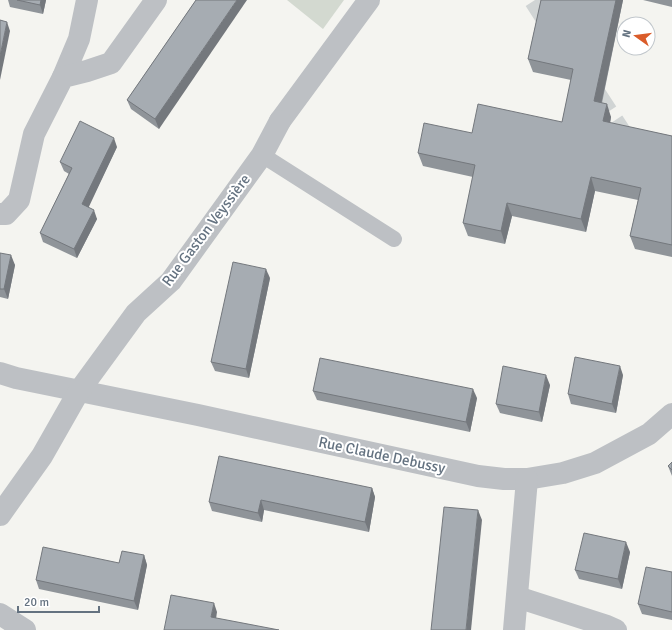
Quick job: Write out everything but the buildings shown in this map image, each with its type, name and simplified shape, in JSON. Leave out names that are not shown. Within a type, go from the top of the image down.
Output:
[{"type":"street","points":[[0,214],[6,214],[19,200],[34,134],[63,77],[79,39],[87,0]]},
{"type":"street","points":[[63,77],[111,63],[156,0]]},
{"type":"street","name":"Rue Gaston Veyssière","points":[[0,515],[42,456],[80,391],[136,313],[171,281],[262,155],[280,121],[369,0]]},
{"type":"street","name":"Rue Claude Debussy","points":[[0,373],[16,378],[198,415],[478,476],[504,479],[527,479],[563,473],[595,463],[649,434],[672,414]]},
{"type":"street","points":[[514,630],[527,479]]},
{"type":"street","points":[[517,597],[616,630]]},
{"type":"street","points":[[0,614],[25,630]]},
{"type":"lane","points":[[262,155],[394,239]]},
{"type":"shaded area","points":[[287,0],[344,0],[323,29]]},
{"type":"tunnel","points":[[535,0],[556,33]]},
{"type":"tunnel","points":[[595,94],[631,149]]}]
